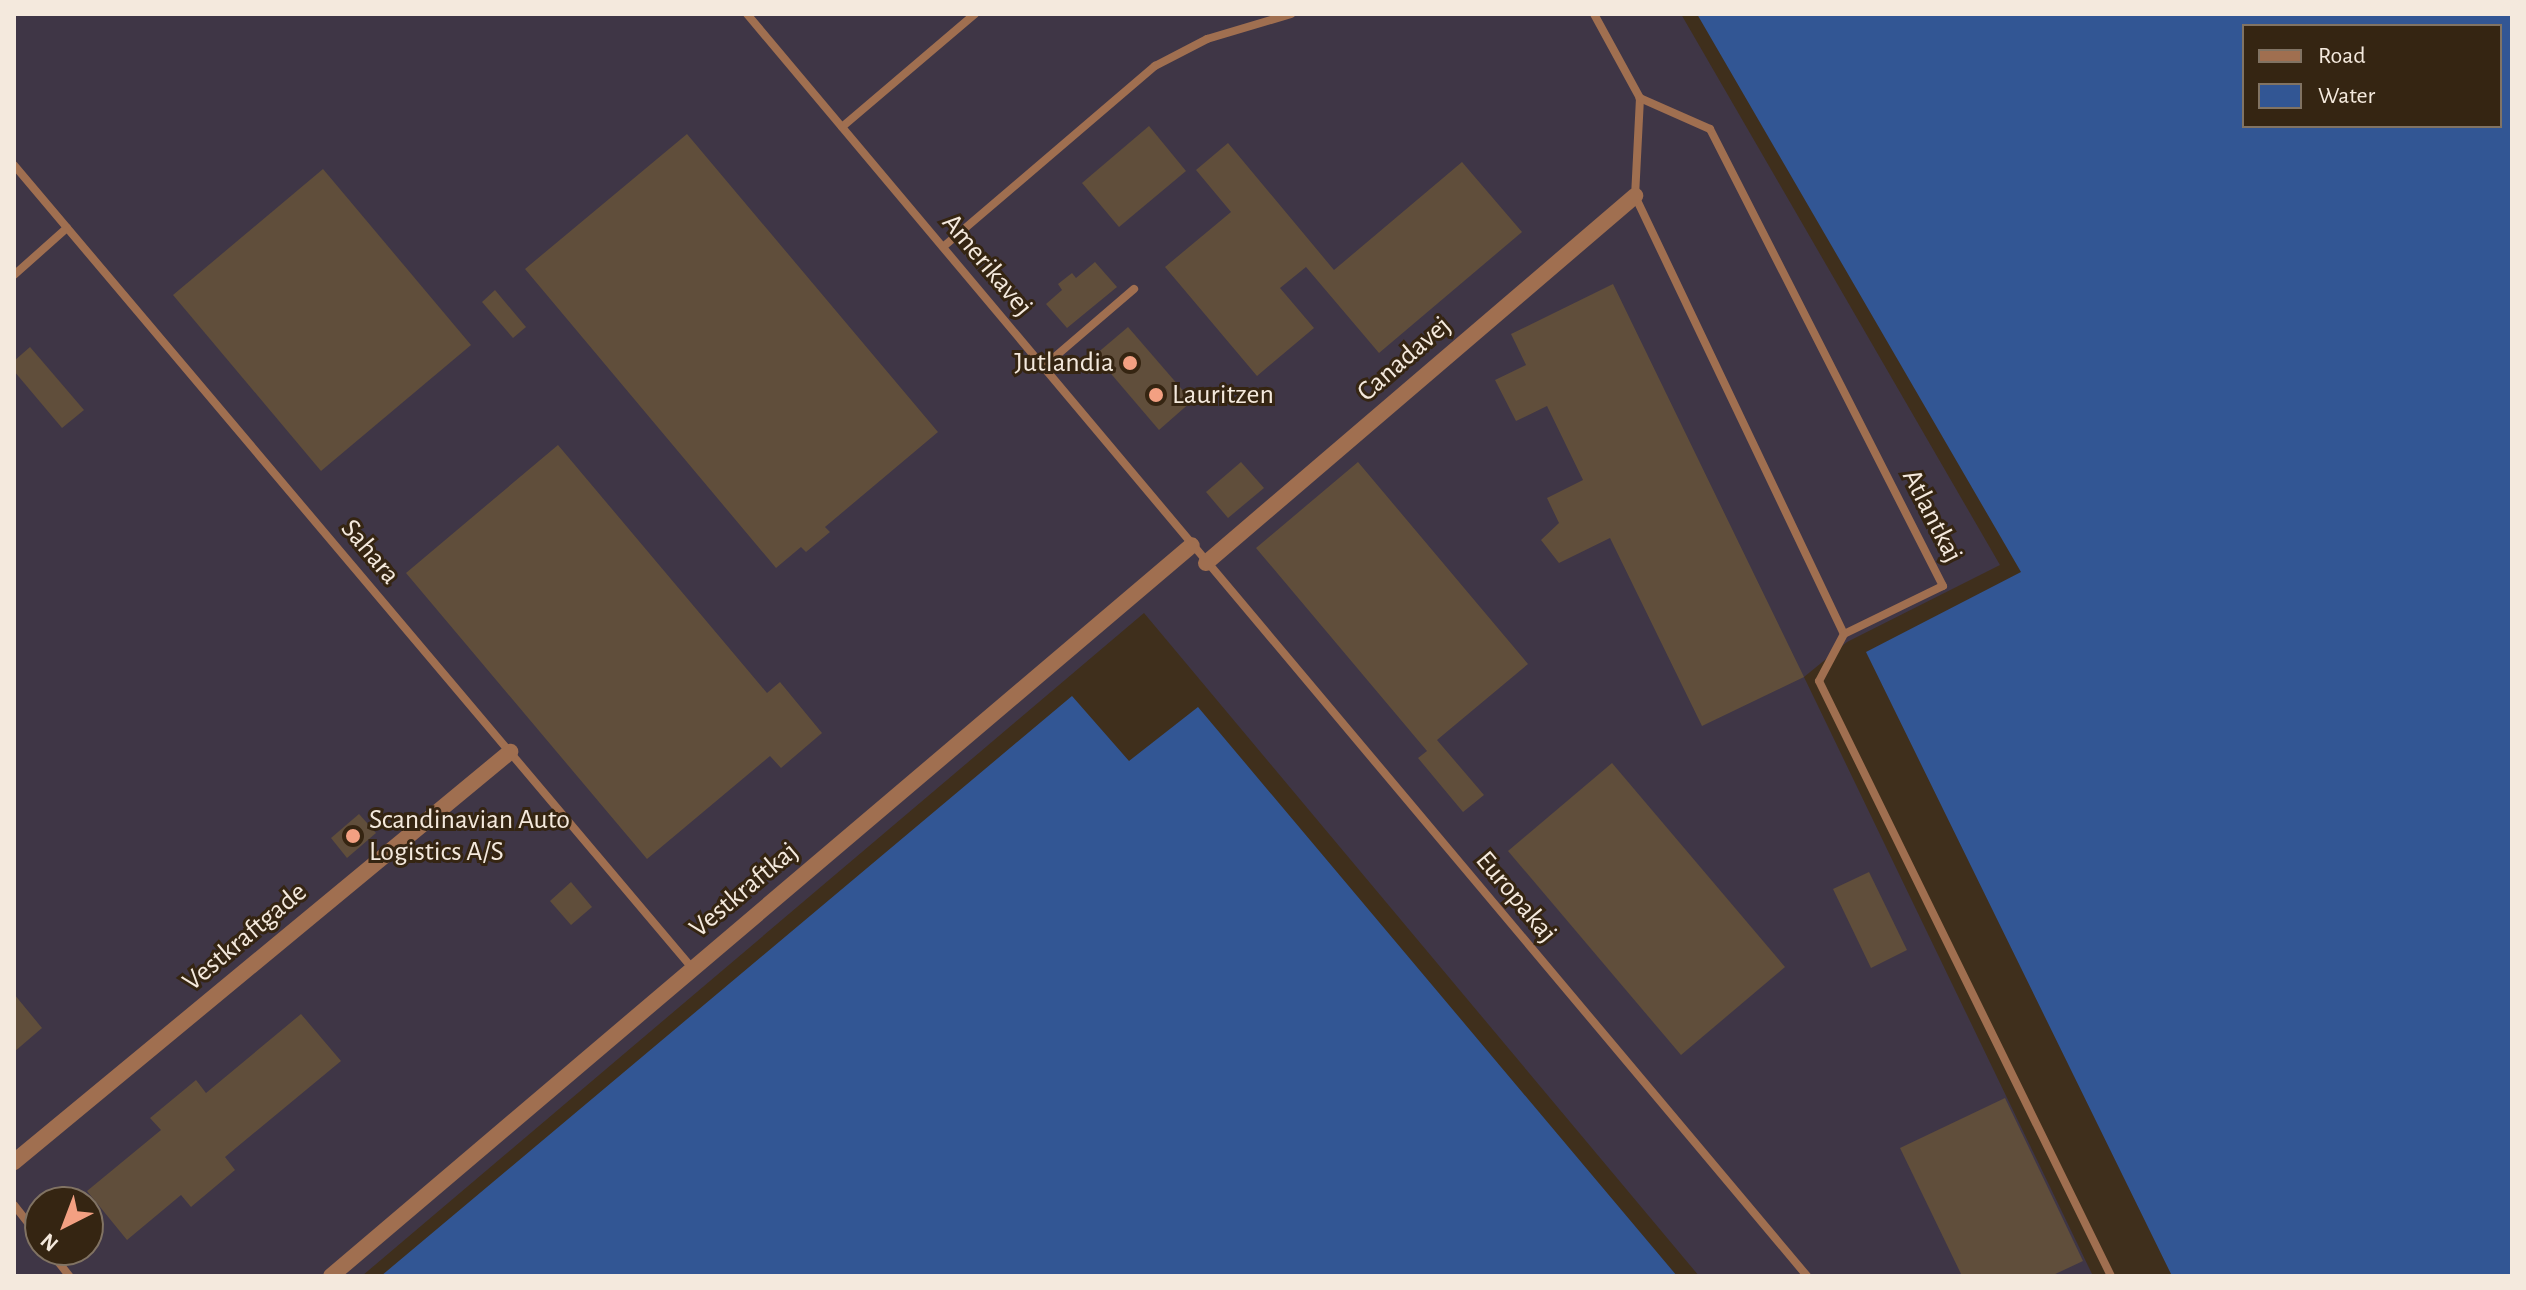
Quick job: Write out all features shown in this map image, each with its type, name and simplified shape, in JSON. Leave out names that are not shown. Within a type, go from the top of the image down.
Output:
[{"type":"street","name":"Canadavej","points":[[1206,563],[1635,196]]},
{"type":"street","name":"Vestkraftkaj","points":[[331,1276],[626,1029],[692,968],[1192,545]]},
{"type":"street","name":"Vestkraftgade","points":[[14,1162],[510,752]]},
{"type":"lane","name":"Amerikavej","points":[[747,14],[1192,545]]},
{"type":"lane","points":[[842,127],[975,14]]},
{"type":"lane","points":[[943,247],[1155,66],[1207,39],[1291,14]]},
{"type":"lane","points":[[1594,14],[1640,98],[1635,196],[1844,634],[1819,681],[2111,1276]]},
{"type":"lane","name":"Atlantkaj","points":[[1640,98],[1710,129],[1943,586],[1844,634]]},
{"type":"lane","name":"Sahara","points":[[14,165],[692,968]]},
{"type":"lane","points":[[14,275],[67,228]]},
{"type":"lane","points":[[1043,367],[1134,289]]},
{"type":"lane","name":"Europakaj","points":[[1192,545],[1807,1276]]},
{"type":"shaded area","points":[[14,14],[1681,14],[2000,565],[1847,642],[1804,677],[2093,1276],[1699,1276],[1144,613],[362,1276],[14,1276]]},
{"type":"water","points":[[1697,14],[2512,14],[2512,1276],[2172,1276],[1866,652],[2021,572]]},
{"type":"water","points":[[1072,696],[1129,761],[1198,707],[1677,1276],[381,1276]]},
{"type":"building","points":[[1149,126],[1186,171],[1119,227],[1082,183]]},
{"type":"building","points":[[687,134],[938,432],[825,527],[830,532],[806,552],[801,547],[776,568],[525,269]]},
{"type":"building","points":[[1228,143],[1334,270],[1462,162],[1522,232],[1379,353],[1306,267],[1280,288],[1314,328],[1257,376],[1165,267],[1231,212],[1196,170]]},
{"type":"building","points":[[323,169],[471,345],[321,471],[173,295]]},
{"type":"building","points":[[1095,262],[1117,287],[1067,328],[1046,304],[1062,290],[1058,284],[1072,273],[1076,278]]},
{"type":"building","points":[[1613,284],[1804,677],[1702,726],[1610,538],[1559,563],[1541,540],[1559,523],[1547,498],[1583,480],[1547,406],[1516,421],[1495,380],[1526,365],[1511,334]]},
{"type":"building","points":[[495,290],[526,327],[513,338],[482,302]]},
{"type":"building","points":[[1128,327],[1192,401],[1159,430],[1095,355]]},
{"type":"building","points":[[30,347],[84,410],[62,428],[14,371],[14,361]]},
{"type":"building","points":[[558,445],[767,693],[780,682],[822,733],[781,768],[770,756],[647,859],[406,573]]},
{"type":"building","points":[[1241,462],[1264,488],[1228,518],[1206,492]]},
{"type":"building","points":[[1358,462],[1528,664],[1437,740],[1484,795],[1463,812],[1418,758],[1427,751],[1256,548]]},
{"type":"building","points":[[1612,763],[1785,967],[1681,1055],[1508,851]]},
{"type":"building","name":"Scandinavian Auto Logistics A/S","points":[[359,814],[376,833],[347,858],[331,838]]},
{"type":"building","points":[[1869,872],[1907,950],[1871,968],[1833,889]]},
{"type":"building","points":[[571,882],[592,907],[571,925],[550,901]]},
{"type":"building","points":[[14,994],[42,1028],[14,1052]]},
{"type":"building","points":[[301,1014],[341,1061],[225,1157],[235,1170],[191,1207],[181,1195],[127,1240],[104,1212],[104,1186],[93,1186],[161,1130],[150,1118],[196,1080],[206,1093]]},
{"type":"building","points":[[2005,1098],[2083,1261],[2051,1276],[1962,1276],[1900,1148]]},
{"type":"place","name":"Jutlandia","points":[[1130,363]]},
{"type":"place","name":"Lauritzen","points":[[1156,395]]},
{"type":"place","name":"Scandinavian Auto Logistics A/S","points":[[353,836]]}]
